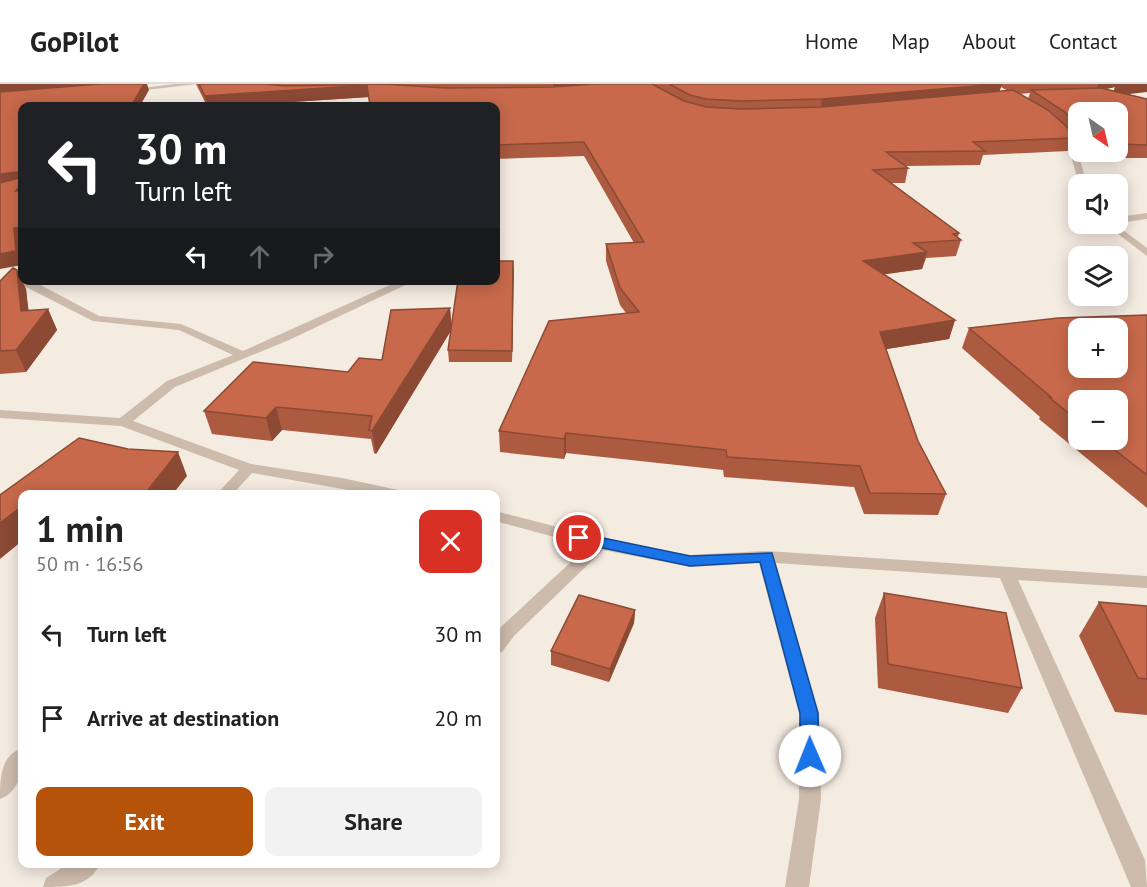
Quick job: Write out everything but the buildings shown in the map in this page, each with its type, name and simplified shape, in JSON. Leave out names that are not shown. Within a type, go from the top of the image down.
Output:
[{"type":"street","points":[[123,90],[194,84]]},
{"type":"street","points":[[1052,124],[1073,149],[1080,174]]},
{"type":"street","points":[[1128,219],[1147,216]]},
{"type":"street","points":[[1122,234],[1147,254]]},
{"type":"street","points":[[30,285],[97,319],[181,327],[243,355]]},
{"type":"street","points":[[123,422],[171,384],[243,355],[400,285]]},
{"type":"street","points":[[0,414],[123,422],[248,468],[375,490]]},
{"type":"street","points":[[228,490],[248,468]]},
{"type":"street","points":[[500,517],[600,544],[690,561],[766,557],[1147,582]]},
{"type":"street","points":[[500,641],[600,544]]},
{"type":"street","points":[[766,557],[809,713],[810,799],[797,887]]},
{"type":"street","points":[[1006,572],[1143,887]]},
{"type":"street","points":[[0,789],[18,763]]},
{"type":"street","points":[[56,887],[82,868]]},
{"type":"route","points":[[579,538],[690,561],[766,557],[809,713],[810,756]]}]
